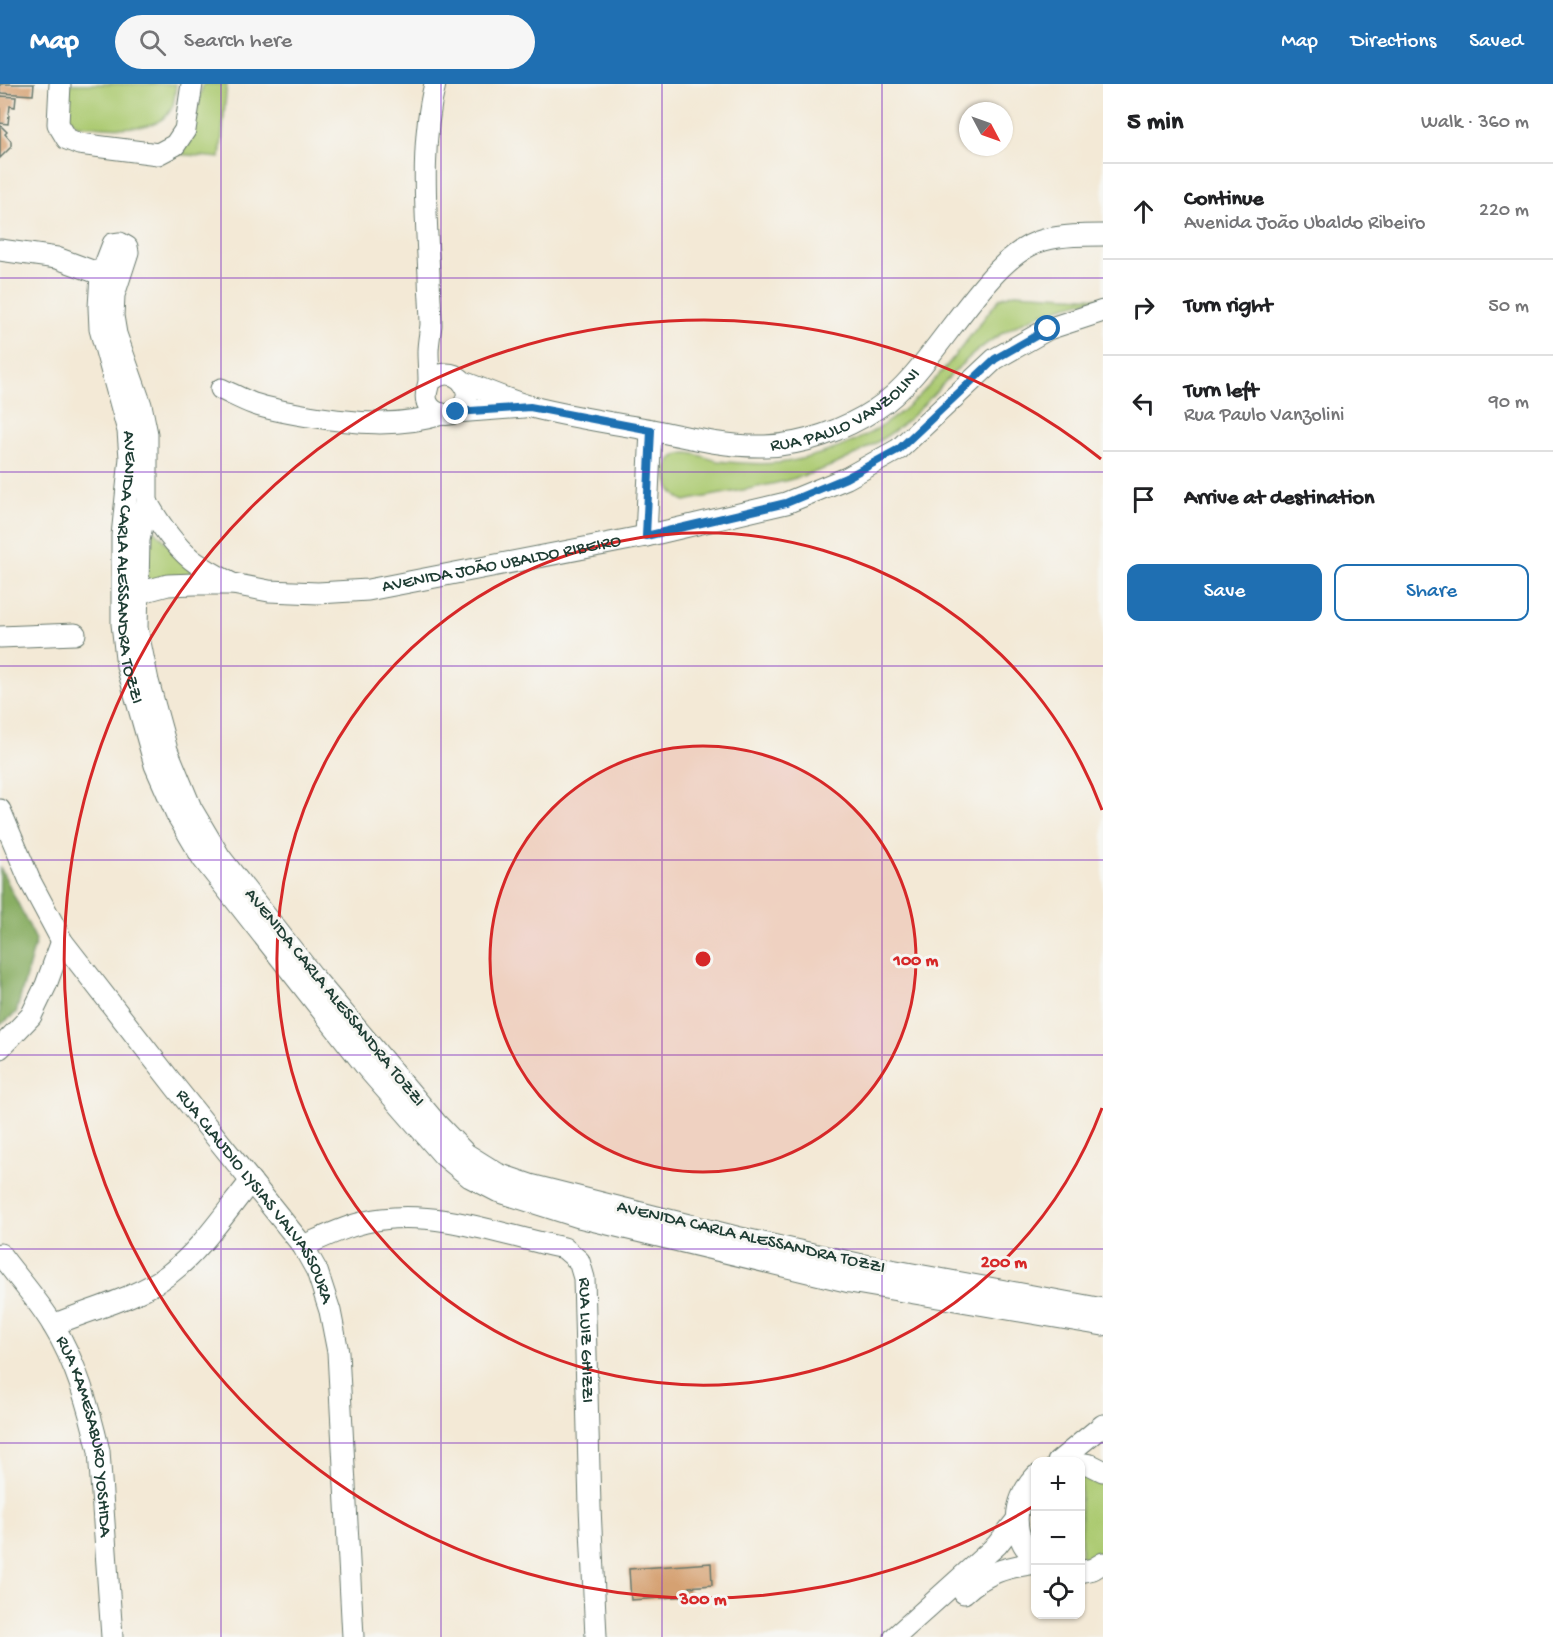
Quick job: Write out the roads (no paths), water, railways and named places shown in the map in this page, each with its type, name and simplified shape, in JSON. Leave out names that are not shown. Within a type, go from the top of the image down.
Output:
[{"type":"street","points":[[60,84],[58,124],[68,139],[79,144],[158,154],[174,145],[185,130],[192,84]]},
{"type":"street","points":[[431,323],[458,378],[466,388],[465,402],[449,413],[431,408],[426,395],[431,323],[426,154],[435,84]]},
{"type":"street","name":"RUA PAULO VANZOLINI","points":[[458,378],[530,407],[719,443],[765,446],[799,442],[847,426],[878,408],[909,382],[983,288],[1002,266],[1022,250],[1043,240],[1103,235]]},
{"type":"street","points":[[0,250],[57,258],[109,277]]},
{"type":"street","name":"AVENIDA CARLA ALESSANDRA TOZZI","points":[[109,277],[114,295],[113,316],[116,334],[141,405],[147,434],[147,502],[139,540],[138,628],[148,681],[166,750],[191,808],[220,857],[315,979],[436,1124],[466,1154],[498,1174],[530,1185],[724,1234],[858,1264],[1103,1309]]},
{"type":"street","name":"AVENIDA CARLA ALESSANDRA TOZZI","points":[[109,277],[99,307],[100,329],[123,408],[128,431],[130,459],[122,536],[122,624],[127,666],[154,765],[177,815],[203,859],[353,1050],[443,1155],[470,1178],[497,1191],[579,1217],[850,1282],[1103,1325]]},
{"type":"street","name":"AVENIDA JOÃO UBALDO RIBEIRO","points":[[138,593],[168,585],[233,584],[269,591],[318,593],[368,590],[646,536],[786,503],[846,478],[899,449],[995,359],[1048,329],[1103,311]]},
{"type":"street","points":[[389,423],[414,403],[440,375],[458,378]]},
{"type":"street","name":"RUA PAULO VANZOLINI","points":[[221,389],[254,404],[346,422],[389,423],[423,420],[449,413],[530,407]]},
{"type":"street","points":[[646,536],[651,430]]},
{"type":"street","name":"AVENIDA JOÃO UBALDO RIBEIRO","points":[[147,502],[161,526],[192,561],[233,584]]},
{"type":"street","points":[[0,637],[75,634]]},
{"type":"street","name":"RUA CLAUDIO LYSIAS VALVASSOURA","points":[[0,810],[30,881],[62,941],[303,1246],[317,1271],[330,1311],[338,1352],[353,1637]]},
{"type":"street","points":[[0,1048],[31,1016],[46,985],[62,941]]},
{"type":"street","points":[[53,1325],[136,1293],[167,1275],[194,1251],[251,1181]]},
{"type":"street","name":"RUA LUIZ GHIZZI","points":[[303,1246],[341,1230],[380,1219],[412,1217],[446,1220],[564,1248],[579,1261],[584,1278],[596,1637]]},
{"type":"street","name":"RUA KAMESABURO YOSHIDA","points":[[0,1254],[53,1325],[71,1361],[93,1424],[99,1451],[112,1637]]},
{"type":"street","points":[[1063,1457],[1103,1425]]},
{"type":"street","points":[[1085,1464],[1103,1471]]},
{"type":"street","points":[[1031,1480],[1018,1503],[1016,1521],[1023,1544],[1031,1556]]},
{"type":"street","points":[[895,1637],[997,1545],[1016,1521]]},
{"type":"street","points":[[917,1637],[977,1580],[998,1571],[1031,1563]]},
{"type":"street","points":[[1085,1571],[1103,1563]]}]
